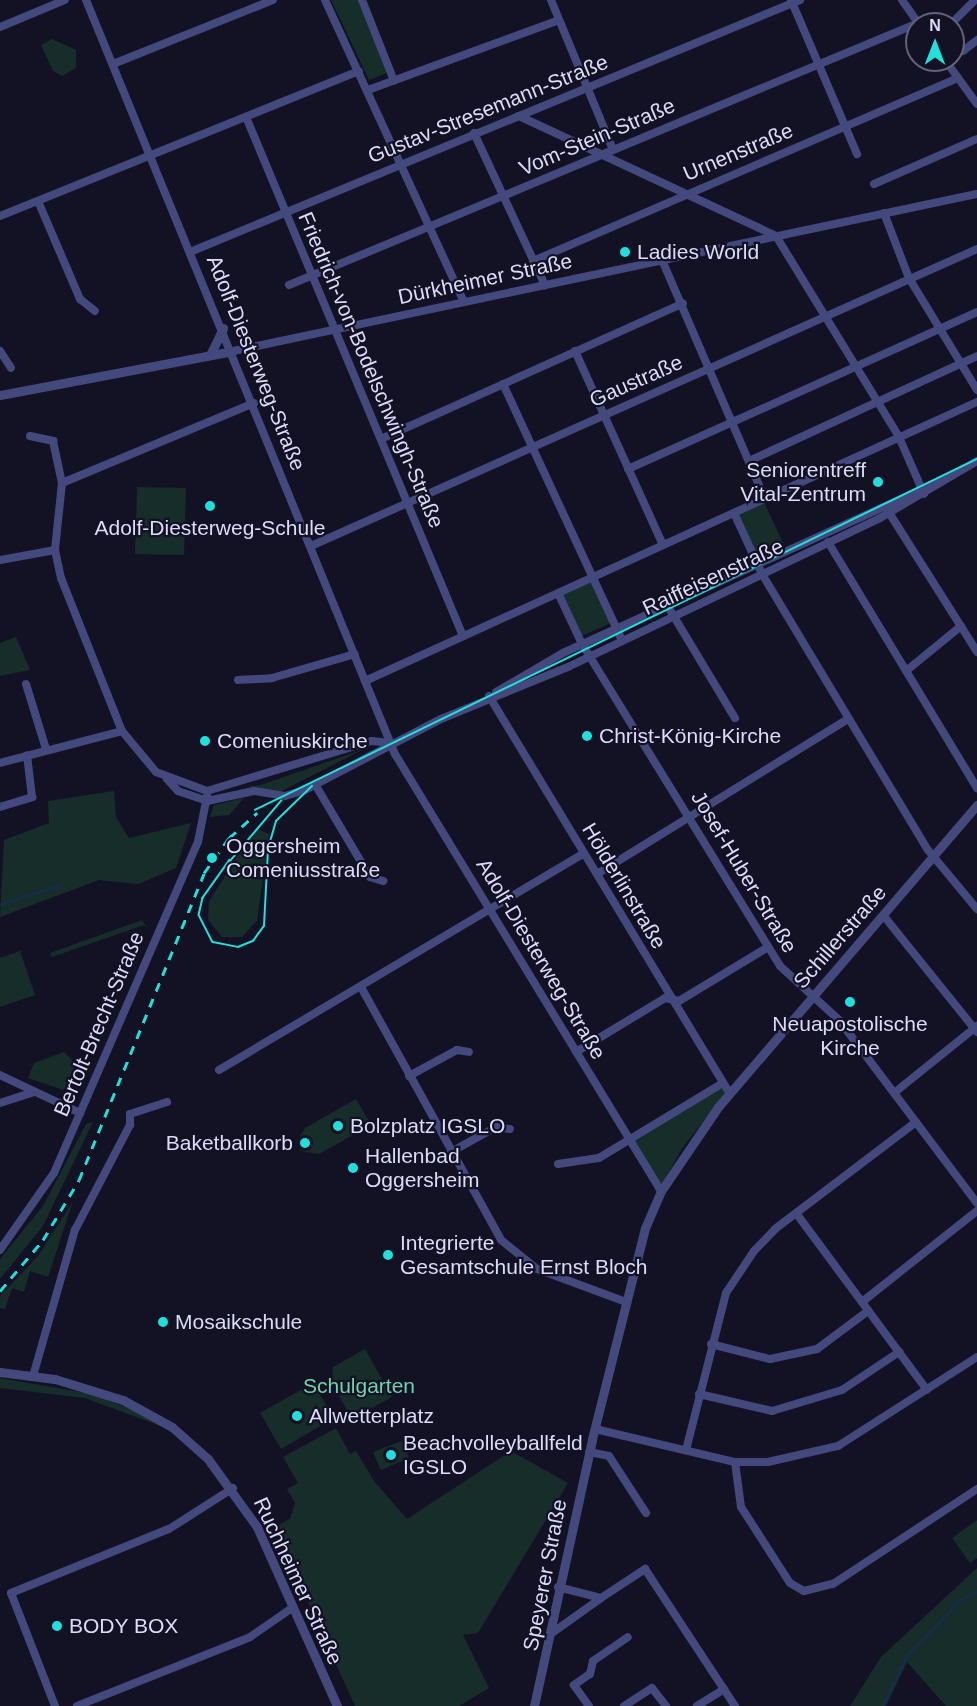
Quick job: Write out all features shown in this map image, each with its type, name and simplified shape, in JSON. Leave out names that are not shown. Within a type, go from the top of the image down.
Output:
[{"type":"street","points":[[0,27],[65,0]]},
{"type":"street","name":"Adolf-Diesterweg-Straße","points":[[87,0],[254,403],[390,744],[661,1191]]},
{"type":"street","points":[[113,64],[273,0]]},
{"type":"street","points":[[325,0],[464,302]]},
{"type":"street","points":[[362,0],[394,81]]},
{"type":"street","points":[[550,0],[614,150]]},
{"type":"street","points":[[963,12],[975,0]]},
{"type":"street","points":[[794,1],[818,65],[857,154]]},
{"type":"street","name":"Gustav-Stresemann-Straße","points":[[190,252],[794,1]]},
{"type":"street","points":[[368,90],[559,21]]},
{"type":"street","name":"Vom-Stein-Straße","points":[[289,285],[905,29]]},
{"type":"street","points":[[965,49],[977,40]]},
{"type":"street","points":[[0,216],[359,72]]},
{"type":"street","points":[[954,72],[977,104]]},
{"type":"street","name":"Urnenstraße","points":[[533,261],[958,78]]},
{"type":"street","points":[[519,116],[776,236],[879,402],[899,437],[922,490]]},
{"type":"street","name":"Friedrich-von-Bodelschwingh-Straße","points":[[246,117],[464,636]]},
{"type":"street","points":[[474,133],[545,285]]},
{"type":"street","points":[[874,184],[977,139]]},
{"type":"street","name":"Dürkheimer Straße","points":[[5,395],[232,351],[977,194]]},
{"type":"street","points":[[38,201],[80,299],[95,311]]},
{"type":"street","points":[[884,213],[909,278],[977,390]]},
{"type":"street","name":"Gaustraße","points":[[311,546],[977,249]]},
{"type":"street","points":[[662,260],[712,367],[765,499]]},
{"type":"street","points":[[381,439],[683,303]]},
{"type":"street","points":[[628,469],[977,312]]},
{"type":"street","points":[[210,355],[223,328]]},
{"type":"street","points":[[0,351],[10,368]]},
{"type":"street","points":[[575,351],[663,545]]},
{"type":"street","points":[[749,461],[977,356]]},
{"type":"street","points":[[503,384],[622,640]]},
{"type":"street","points":[[365,681],[977,402]]},
{"type":"street","points":[[62,483],[254,403]]},
{"type":"street","points":[[30,436],[53,441],[62,483],[55,550],[61,578],[122,731],[142,759],[178,791],[207,801]]},
{"type":"street","name":"Raiffeisenstraße","points":[[207,801],[254,791],[285,796],[316,786],[379,755],[390,744],[489,696],[582,644],[884,503],[946,479],[977,461]]},
{"type":"street","name":"Raiffeisenstraße","points":[[489,696],[592,655],[890,513],[922,490]]},
{"type":"street","points":[[884,503],[977,652]]},
{"type":"street","points":[[734,513],[762,574],[848,719],[933,856],[977,909]]},
{"type":"street","points":[[828,542],[977,788]]},
{"type":"street","points":[[0,560],[55,550]]},
{"type":"street","name":"Josef-Huber-Straße","points":[[558,593],[582,644],[592,655],[780,966],[839,1020],[977,1203]]},
{"type":"street","points":[[668,605],[735,718]]},
{"type":"street","points":[[906,671],[961,626]]},
{"type":"street","points":[[238,680],[272,678],[355,654]]},
{"type":"street","points":[[26,684],[46,749]]},
{"type":"street","name":"Hölderlinstraße","points":[[489,696],[729,1093]]},
{"type":"street","points":[[597,874],[848,719]]},
{"type":"street","points":[[0,763],[46,749],[122,731]]},
{"type":"street","points":[[167,779],[207,791],[372,741],[390,744]]},
{"type":"street","points":[[0,807],[32,798],[27,755]]},
{"type":"street","points":[[316,786],[370,878],[383,881]]},
{"type":"street","name":"Bertolt-Brecht-Straße","points":[[0,1250],[45,1191],[198,842],[207,791]]},
{"type":"street","name":"Schillerstraße","points":[[729,1093],[977,805]]},
{"type":"street","points":[[219,1070],[583,854]]},
{"type":"street","points":[[883,915],[976,1029],[894,1093]]},
{"type":"street","points":[[576,1052],[671,999],[679,1001],[768,947]]},
{"type":"street","points":[[361,987],[501,1240],[537,1269],[626,1302]]},
{"type":"street","points":[[410,1076],[457,1050],[469,1052]]},
{"type":"street","points":[[0,1076],[80,1113]]},
{"type":"street","points":[[558,1164],[598,1158],[630,1141],[723,1083]]},
{"type":"street","points":[[0,1103],[34,1092]]},
{"type":"street","name":"Speyerer Straße","points":[[534,1706],[552,1633],[558,1587],[589,1452],[626,1302],[661,1191],[685,1148],[729,1093]]},
{"type":"street","points":[[33,1376],[75,1230],[130,1125],[130,1114],[168,1102]]},
{"type":"street","points":[[686,1450],[711,1344],[726,1293],[754,1251],[796,1213],[916,1122]]},
{"type":"street","points":[[451,1152],[496,1127],[510,1129]]},
{"type":"street","points":[[862,1302],[977,1211]]},
{"type":"street","points":[[796,1213],[927,1390]]},
{"type":"street","points":[[711,1344],[771,1359],[817,1349],[868,1311]]},
{"type":"street","points":[[699,1394],[772,1411],[842,1390],[899,1352]]},
{"type":"street","points":[[595,1430],[735,1462],[768,1462],[838,1446],[977,1357]]},
{"type":"street","name":"Ruchheimer Straße","points":[[0,1372],[82,1386],[150,1413],[190,1442],[233,1488],[337,1706]]},
{"type":"street","points":[[589,1452],[609,1456],[646,1513]]},
{"type":"street","points":[[735,1462],[741,1507],[790,1582],[804,1591],[833,1584],[977,1489]]},
{"type":"street","points":[[55,1706],[11,1593],[170,1529],[233,1488]]},
{"type":"street","points":[[552,1633],[645,1569],[735,1706]]},
{"type":"street","points":[[558,1587],[601,1598]]},
{"type":"street","points":[[77,1706],[250,1637],[292,1608]]},
{"type":"street","points":[[589,1706],[574,1685],[590,1674],[593,1661],[628,1637]]},
{"type":"street","points":[[624,1706],[652,1688],[666,1706]]},
{"type":"street","points":[[697,1706],[724,1689]]},
{"type":"green space","points":[[331,0],[358,0],[387,73],[369,80]]},
{"type":"green space","points":[[52,39],[76,50],[76,68],[62,76],[53,71],[41,45]]},
{"type":"green space","points":[[137,487],[186,488],[184,555],[135,554]]},
{"type":"green space","points":[[764,502],[783,543],[756,555],[737,514]]},
{"type":"green space","points":[[591,581],[611,623],[582,636],[562,594]]},
{"type":"green space","points":[[16,637],[30,670],[0,676],[0,643]]},
{"type":"green space","points":[[364,749],[280,792],[246,787],[261,785]]},
{"type":"green space","points":[[114,791],[116,817],[129,838],[191,823],[176,868],[138,884],[99,880],[0,917],[4,840],[49,823],[48,801]]},
{"type":"green space","points":[[244,798],[229,815],[210,817],[214,805]]},
{"type":"green space","points":[[256,828],[269,834],[257,921],[242,937],[222,937],[208,920],[209,901]]},
{"type":"green space","points":[[142,920],[149,930],[144,925],[52,957],[50,953]]},
{"type":"green space","points":[[20,951],[35,995],[0,1007],[0,958]]},
{"type":"green space","points":[[64,1052],[76,1064],[64,1090],[28,1078],[34,1063]]},
{"type":"green space","points":[[722,1087],[726,1093],[683,1147],[661,1186],[634,1142]]},
{"type":"green space","name":"Bolzplatz IGSLO","points":[[356,1099],[371,1125],[319,1154],[300,1151],[297,1141],[305,1128]]},
{"type":"green space","points":[[93,1122],[43,1226],[0,1279],[0,1259],[43,1206],[86,1124]]},
{"type":"green space","points":[[73,1201],[48,1277],[30,1271],[24,1292],[12,1288],[5,1309],[0,1308],[0,1296],[38,1256]]},
{"type":"green space","name":"Schulgarten","points":[[365,1349],[392,1397],[352,1419],[332,1383],[333,1367]]},
{"type":"green space","points":[[0,1378],[86,1393],[132,1409],[166,1428],[85,1398],[0,1388]]},
{"type":"green space","name":"Allwetterplatz","points":[[313,1383],[334,1418],[281,1449],[260,1413]]},
{"type":"green space","points":[[336,1428],[350,1454],[356,1451],[374,1481],[407,1519],[511,1451],[568,1483],[478,1633],[463,1635],[489,1688],[459,1706],[355,1706],[274,1527],[290,1519],[295,1503],[287,1489],[298,1483],[283,1457]]},
{"type":"green space","name":"Beachvolleyballfeld IGSLO","points":[[402,1441],[409,1458],[381,1470],[373,1452]]},
{"type":"green space","points":[[977,1520],[977,1558],[970,1563],[952,1538]]},
{"type":"green space","points":[[977,1568],[977,1706],[946,1706],[907,1662],[886,1706],[850,1706],[881,1657]]},
{"type":"waterway","points":[[0,904],[60,885]]},
{"type":"waterway","points":[[882,1706],[907,1655],[960,1600],[977,1591]]},
{"type":"tram line","points":[[255,810],[977,459]]},
{"type":"tram line","points":[[230,860],[203,898],[199,915],[213,942],[238,947],[253,941],[264,926],[268,849],[276,821],[312,786]]},
{"type":"tram line","points":[[225,867],[281,801]]},
{"type":"railway","points":[[0,1291],[43,1240],[79,1180],[204,873],[229,838],[257,813]]},
{"type":"place","name":"Ladies World","points":[[625,252]]},
{"type":"place","name":"Seniorentreff Vital-Zentrum","points":[[878,482]]},
{"type":"place","name":"Adolf-Diesterweg-Schule","points":[[210,506]]},
{"type":"place","name":"Christ-König-Kirche","points":[[587,736]]},
{"type":"place","name":"Comeniuskirche","points":[[205,741]]},
{"type":"place","name":"Oggersheim Comeniusstraße","points":[[212,858]]},
{"type":"place","name":"Neuapostolische Kirche","points":[[850,1002]]},
{"type":"place","name":"Bolzplatz IGSLO","points":[[338,1126]]},
{"type":"place","name":"Baketballkorb","points":[[305,1143]]},
{"type":"place","name":"Hallenbad Oggersheim","points":[[353,1168]]},
{"type":"place","name":"Integrierte Gesamtschule Ernst Bloch","points":[[388,1255]]},
{"type":"place","name":"Mosaikschule","points":[[163,1322]]},
{"type":"place","name":"Allwetterplatz","points":[[297,1416]]},
{"type":"place","name":"Beachvolleyballfeld IGSLO","points":[[391,1455]]},
{"type":"place","name":"BODY BOX","points":[[57,1626]]}]
